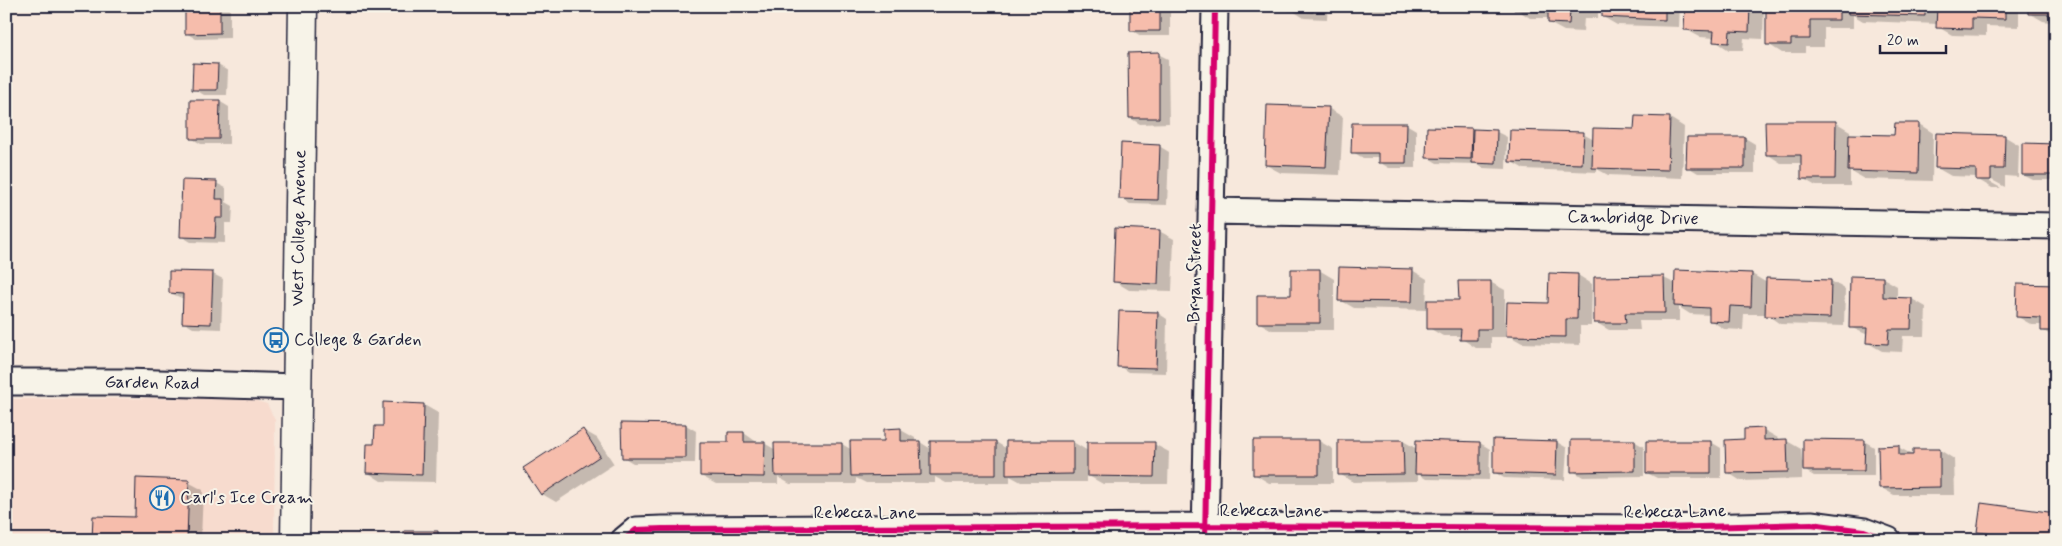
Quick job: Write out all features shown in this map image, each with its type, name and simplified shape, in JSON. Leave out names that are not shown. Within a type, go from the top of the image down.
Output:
[{"type":"main road","name":"West College Avenue","points":[[294,540],[303,6]]},
{"type":"street","name":"Bryan Street","points":[[1205,533],[1215,6]]},
{"type":"street","name":"Cambridge Drive","points":[[1211,211],[2056,226]]},
{"type":"street","name":"Garden Road","points":[[6,382],[124,382],[297,387]]},
{"type":"street","name":"Rebecca Lane","points":[[624,540],[636,530],[662,529],[1662,534],[1810,524],[1864,531],[1888,540]]},
{"type":"shaded area","points":[[246,398],[267,404],[275,420],[274,540],[6,540],[6,399]]},
{"type":"building","points":[[185,6],[220,6],[220,33],[185,34]]},
{"type":"building","points":[[1130,6],[1160,6],[1160,31],[1130,31]]},
{"type":"building","points":[[1289,6],[1314,6],[1313,12],[1288,10]]},
{"type":"building","points":[[1514,6],[1584,6],[1584,11],[1570,10],[1569,24],[1548,23],[1548,11],[1514,10]]},
{"type":"building","points":[[1602,6],[1665,6],[1665,20],[1602,17]]},
{"type":"building","points":[[1685,6],[1750,6],[1749,32],[1730,31],[1729,43],[1713,42],[1714,31],[1684,30]]},
{"type":"building","points":[[1766,6],[1839,6],[1839,20],[1810,20],[1810,39],[1791,39],[1791,45],[1766,45]]},
{"type":"building","points":[[1848,6],[1925,6],[1925,16],[1848,14]]},
{"type":"building","points":[[1937,6],[2005,6],[2005,19],[1972,18],[1972,29],[1936,28]]},
{"type":"building","points":[[2028,6],[2056,6],[2056,21],[2050,21],[2049,14],[2028,14]]},
{"type":"building","points":[[1159,52],[1159,118],[1129,118],[1128,53]]},
{"type":"building","points":[[193,63],[218,64],[217,90],[192,90]]},
{"type":"building","points":[[190,100],[220,100],[219,139],[190,139]]},
{"type":"building","points":[[1267,105],[1329,107],[1326,167],[1265,165]]},
{"type":"building","points":[[1635,116],[1670,117],[1668,170],[1592,168],[1593,128],[1634,129]]},
{"type":"building","points":[[1765,121],[1836,121],[1835,179],[1801,179],[1801,155],[1766,155]]},
{"type":"building","points":[[1352,123],[1407,123],[1406,163],[1378,163],[1378,153],[1351,153]]},
{"type":"building","points":[[1895,123],[1919,123],[1918,173],[1848,171],[1849,134],[1894,135]]},
{"type":"building","points":[[1427,127],[1472,128],[1471,159],[1426,158]]},
{"type":"building","points":[[1473,129],[1497,130],[1496,164],[1472,163]]},
{"type":"building","points":[[1510,130],[1584,132],[1582,164],[1509,162]]},
{"type":"building","points":[[1936,133],[2005,135],[2004,169],[1991,169],[1991,180],[1976,180],[1976,169],[1935,168]]},
{"type":"building","points":[[1687,137],[1745,137],[1745,168],[1686,168]]},
{"type":"building","points":[[1121,143],[1160,145],[1158,200],[1119,199]]},
{"type":"building","points":[[2022,143],[2056,144],[2056,175],[2022,175]]},
{"type":"building","points":[[182,180],[217,181],[216,199],[223,199],[223,218],[216,218],[215,238],[180,237]]},
{"type":"building","points":[[1115,228],[1160,230],[1158,284],[1113,282]]},
{"type":"building","points":[[1339,267],[1413,269],[1412,302],[1338,301]]},
{"type":"building","points":[[1291,269],[1320,269],[1320,323],[1257,323],[1257,295],[1291,295]]},
{"type":"building","points":[[1675,270],[1752,273],[1751,307],[1730,306],[1729,322],[1709,321],[1709,308],[1674,306]]},
{"type":"building","points":[[169,271],[213,272],[211,324],[182,323],[183,294],[169,293]]},
{"type":"building","points":[[1549,273],[1578,274],[1577,319],[1566,319],[1566,337],[1506,336],[1507,302],[1548,303]]},
{"type":"building","points":[[1664,276],[1665,313],[1625,313],[1626,323],[1594,323],[1594,277]]},
{"type":"building","points":[[1850,276],[1883,277],[1883,297],[1912,298],[1911,329],[1889,329],[1888,344],[1866,343],[1867,328],[1849,328]]},
{"type":"building","points":[[1766,278],[1831,280],[1830,318],[1765,316]]},
{"type":"building","points":[[1458,281],[1491,281],[1491,329],[1477,329],[1477,340],[1460,340],[1461,329],[1427,329],[1427,300],[1459,300]]},
{"type":"building","points":[[2017,284],[2056,285],[2056,331],[2041,331],[2041,318],[2016,317]]},
{"type":"building","points":[[1119,311],[1158,312],[1156,368],[1117,367]]},
{"type":"building","points":[[383,402],[424,404],[422,475],[366,473],[367,444],[374,444],[375,426],[383,426]]},
{"type":"building","points":[[621,423],[686,424],[686,458],[622,458]]},
{"type":"building","points":[[901,428],[901,441],[920,441],[921,475],[851,476],[850,441],[884,441],[884,429]]},
{"type":"building","points":[[1764,428],[1764,440],[1787,439],[1788,472],[1726,473],[1725,440],[1744,439],[1744,429]]},
{"type":"building","points":[[583,429],[600,456],[541,495],[523,468]]},
{"type":"building","points":[[728,432],[744,432],[744,442],[765,442],[764,477],[700,476],[700,442],[728,442]]},
{"type":"building","points":[[1493,439],[1557,441],[1556,475],[1493,473]]},
{"type":"building","points":[[1803,439],[1865,440],[1864,471],[1803,471]]},
{"type":"building","points":[[1253,440],[1319,440],[1319,475],[1253,475]]},
{"type":"building","points":[[1338,440],[1403,440],[1404,474],[1338,475]]},
{"type":"building","points":[[1416,440],[1480,442],[1480,475],[1415,474]]},
{"type":"building","points":[[1571,440],[1635,440],[1635,471],[1571,472]]},
{"type":"building","points":[[930,441],[996,441],[996,475],[930,475]]},
{"type":"building","points":[[1006,441],[1073,441],[1073,474],[1006,475]]},
{"type":"building","points":[[1646,441],[1711,441],[1711,473],[1646,473]]},
{"type":"building","points":[[1087,442],[1155,442],[1154,477],[1087,476]]},
{"type":"building","points":[[774,443],[842,443],[842,476],[775,476]]},
{"type":"building","points":[[1899,445],[1899,455],[1913,455],[1913,449],[1940,449],[1940,487],[1879,488],[1878,446]]},
{"type":"building","name":"Carl's Ice Cream","points":[[136,478],[189,480],[187,540],[92,540],[93,516],[135,517]]},
{"type":"building","points":[[1981,503],[2056,513],[2056,540],[2017,540],[2018,537],[1977,532]]},
{"type":"building","points":[[404,531],[438,531],[438,540],[404,540]]},
{"type":"cycle path","points":[[1205,540],[1215,6]]},
{"type":"cycle path","points":[[624,540],[636,530],[662,529],[1205,526],[1662,528],[1811,524],[1864,531],[1888,540]]},
{"type":"place","name":"College & Garden","points":[[276,340]]},
{"type":"place","name":"Carl's Ice Cream","points":[[162,498]]}]
